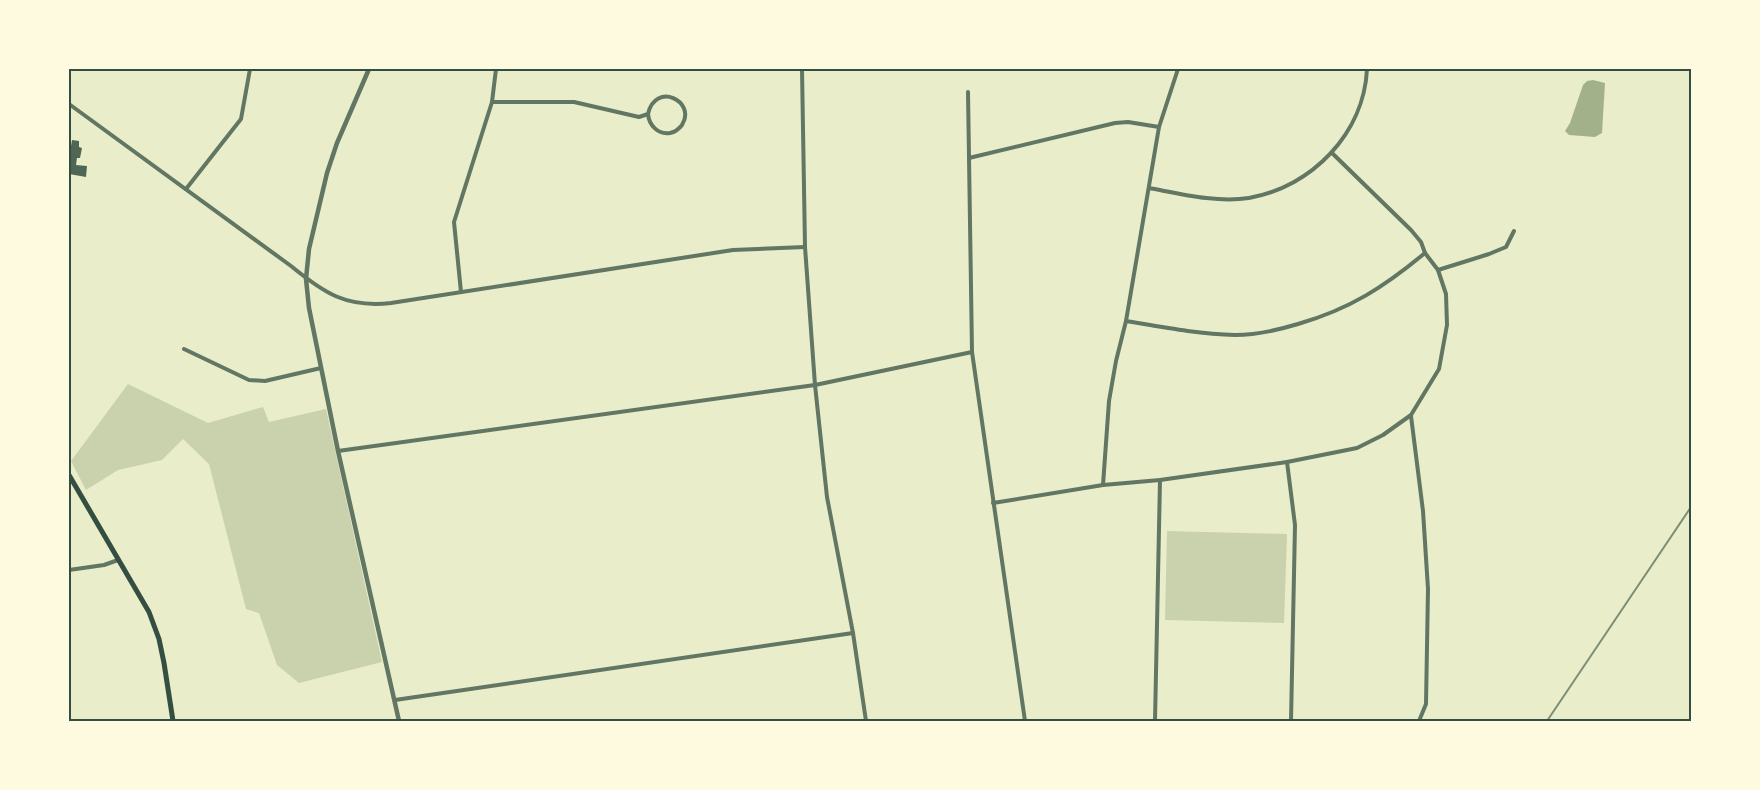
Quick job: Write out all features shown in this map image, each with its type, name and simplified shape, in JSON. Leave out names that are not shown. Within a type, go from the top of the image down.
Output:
[{"type":"main road","points":[[69,475],[146,606],[164,663],[173,721]]},
{"type":"street","points":[[186,189],[241,119],[250,69]]},
{"type":"street","points":[[369,69],[337,143],[327,173],[309,249],[306,279],[309,308],[338,451],[399,721]]},
{"type":"street","points":[[461,292],[454,222],[492,102],[496,69]]},
{"type":"street","points":[[802,69],[805,247],[815,385],[827,497],[853,633],[866,721]]},
{"type":"street","points":[[1103,485],[1109,401],[1116,361],[1126,321],[1159,127],[1178,69]]},
{"type":"street","points":[[1149,188],[1217,199],[1249,198],[1282,188],[1301,178],[1332,153],[1346,135],[1363,98],[1367,69]]},
{"type":"street","points":[[968,92],[972,352],[1025,721]]},
{"type":"street","points":[[668,96],[679,101],[685,110],[684,122],[670,133],[660,132],[653,127],[648,114],[657,99],[668,96]]},
{"type":"street","points":[[492,102],[574,102],[632,117],[648,114]]},
{"type":"street","points":[[69,104],[306,279],[333,295],[350,301],[369,304],[391,303],[733,250],[805,247]]},
{"type":"street","points":[[969,158],[1115,123],[1128,122],[1159,127]]},
{"type":"street","points":[[993,503],[1103,485],[1160,480],[1287,462],[1357,448],[1383,435],[1411,415],[1439,369],[1447,325],[1446,294],[1438,270],[1411,230],[1332,153]]},
{"type":"street","points":[[1438,270],[1506,247],[1514,231]]},
{"type":"street","points":[[1126,321],[1203,333],[1238,335],[1276,330],[1326,316],[1361,300],[1396,277],[1425,253]]},
{"type":"street","points":[[184,349],[249,380],[265,381],[321,368]]},
{"type":"street","points":[[338,451],[815,385],[972,352]]},
{"type":"street","points":[[1411,415],[1423,511],[1428,590],[1426,704],[1419,721]]},
{"type":"street","points":[[1287,462],[1295,525],[1291,721]]},
{"type":"street","points":[[1155,721],[1160,480]]},
{"type":"street","points":[[69,570],[104,565],[119,560]]},
{"type":"street","points":[[395,700],[853,633]]},
{"type":"shaded area","points":[[1593,80],[1605,83],[1602,133],[1595,137],[1569,135],[1565,131],[1583,85]]},
{"type":"shaded area","points":[[128,384],[208,423],[263,407],[269,422],[326,409],[382,662],[299,683],[277,665],[259,613],[246,609],[209,464],[183,439],[162,460],[118,470],[86,490],[71,461]]},
{"type":"shaded area","points":[[1167,531],[1287,534],[1284,623],[1165,620]]},
{"type":"building","points":[[72,140],[79,141],[79,147],[82,148],[76,165],[87,166],[86,177],[69,174],[69,146]]},
{"type":"railway","points":[[1547,721],[1691,507]]}]
